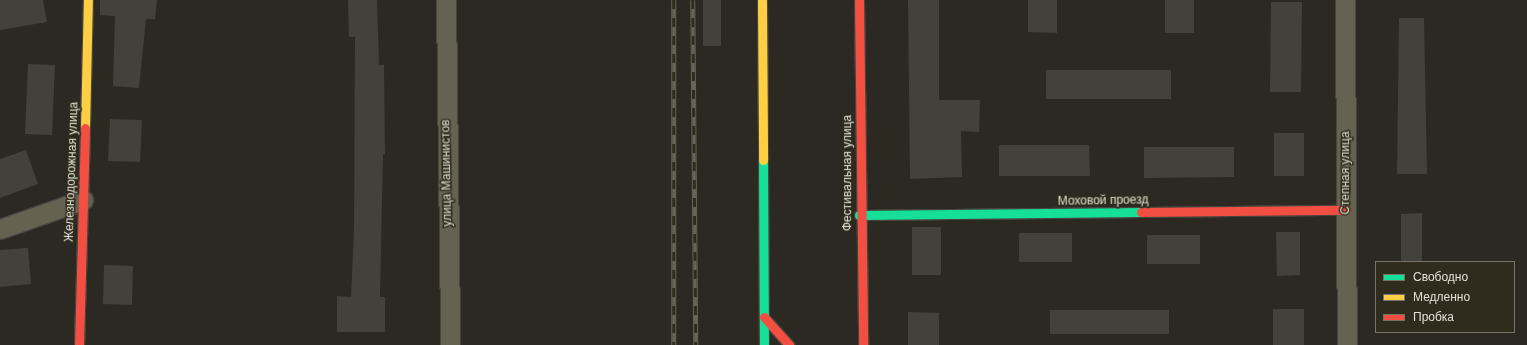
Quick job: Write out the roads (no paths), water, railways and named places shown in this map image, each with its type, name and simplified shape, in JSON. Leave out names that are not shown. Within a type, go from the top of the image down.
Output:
[{"type":"street","name":"Железнодорожная улица","points":[[79,345],[88,0]]},
{"type":"street","name":"улица Машинистов","points":[[446,0],[450,345]]},
{"type":"street","points":[[762,0],[764,345]]},
{"type":"street","name":"Фестивальная улица","points":[[859,0],[859,215],[863,345]]},
{"type":"street","name":"Степная улица","points":[[1345,0],[1347,345]]},
{"type":"street","points":[[0,229],[83,200]]},
{"type":"street","name":"Моховой проезд","points":[[859,215],[1346,210]]},
{"type":"street","points":[[764,317],[789,345]]},
{"type":"railway","points":[[674,0],[674,345]]},
{"type":"railway","points":[[693,0],[696,345]]}]
